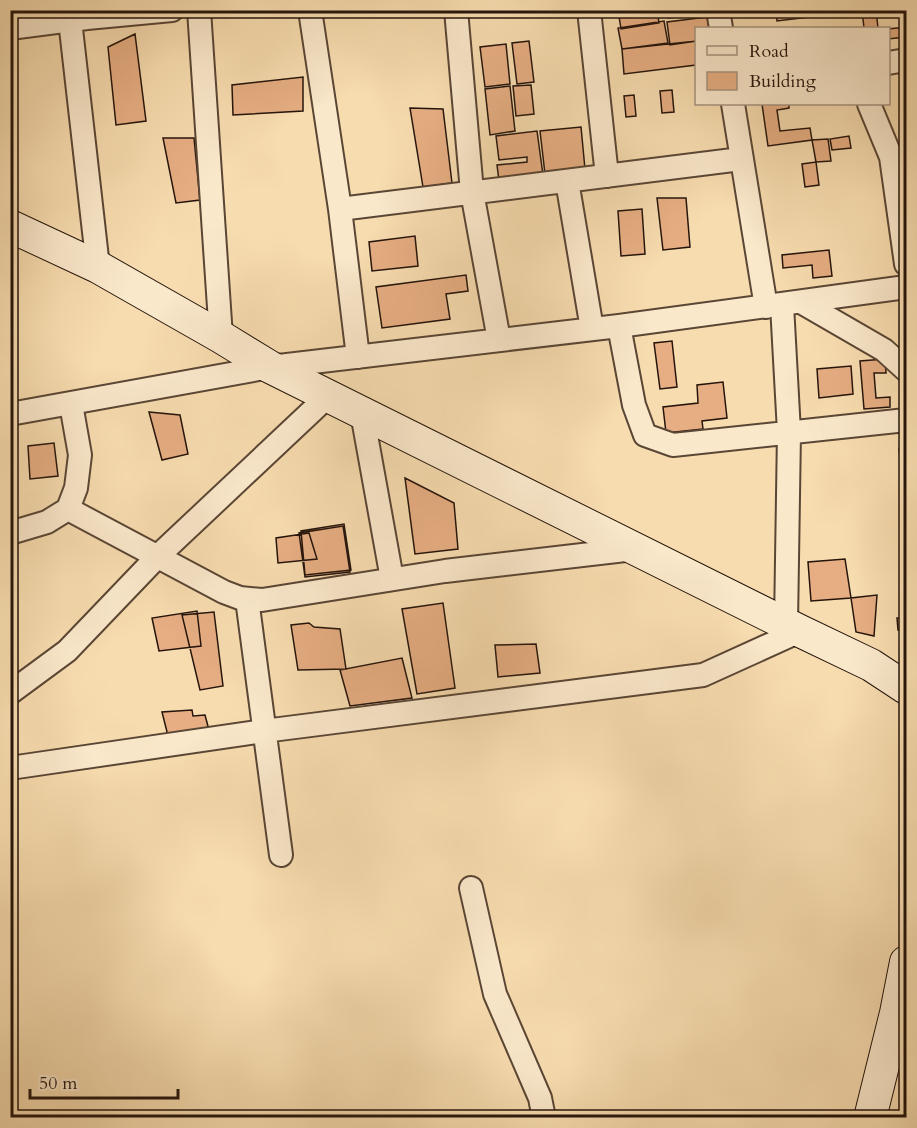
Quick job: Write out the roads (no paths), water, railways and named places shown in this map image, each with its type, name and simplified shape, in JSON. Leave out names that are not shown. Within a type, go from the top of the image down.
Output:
[{"type":"main road","points":[[10,226],[98,267],[270,367],[871,665],[906,688]]},
{"type":"main road","points":[[870,1118],[906,962]]},
{"type":"street","points":[[10,28],[81,16],[172,10]]},
{"type":"street","points":[[199,10],[221,337]]},
{"type":"street","points":[[310,10],[340,209],[358,357]]},
{"type":"street","points":[[456,10],[472,192],[499,340]]},
{"type":"street","points":[[589,10],[606,176]]},
{"type":"street","points":[[718,10],[721,27]]},
{"type":"street","points":[[81,16],[98,267]]},
{"type":"street","points":[[890,63],[906,60]]},
{"type":"street","points":[[10,768],[264,731],[703,675],[793,627],[789,432],[783,305],[741,159],[733,105]]},
{"type":"street","points":[[869,105],[891,158],[906,264]]},
{"type":"street","points":[[340,209],[741,159]]},
{"type":"street","points":[[567,181],[592,329]]},
{"type":"street","points":[[10,414],[270,367],[620,326],[906,287]]},
{"type":"street","points":[[783,305],[884,350],[906,370]]},
{"type":"street","points":[[620,326],[634,405],[645,435],[673,445],[906,420]]},
{"type":"street","points":[[10,693],[67,651],[158,556],[328,396]]},
{"type":"street","points":[[10,533],[47,522],[68,509],[76,488],[80,455],[72,404]]},
{"type":"street","points":[[362,413],[392,579]]},
{"type":"street","points":[[68,509],[224,592],[247,599],[262,600],[445,571],[634,549]]},
{"type":"street","points":[[247,599],[281,855]]},
{"type":"street","points":[[471,888],[495,994],[540,1098],[544,1118]]}]
